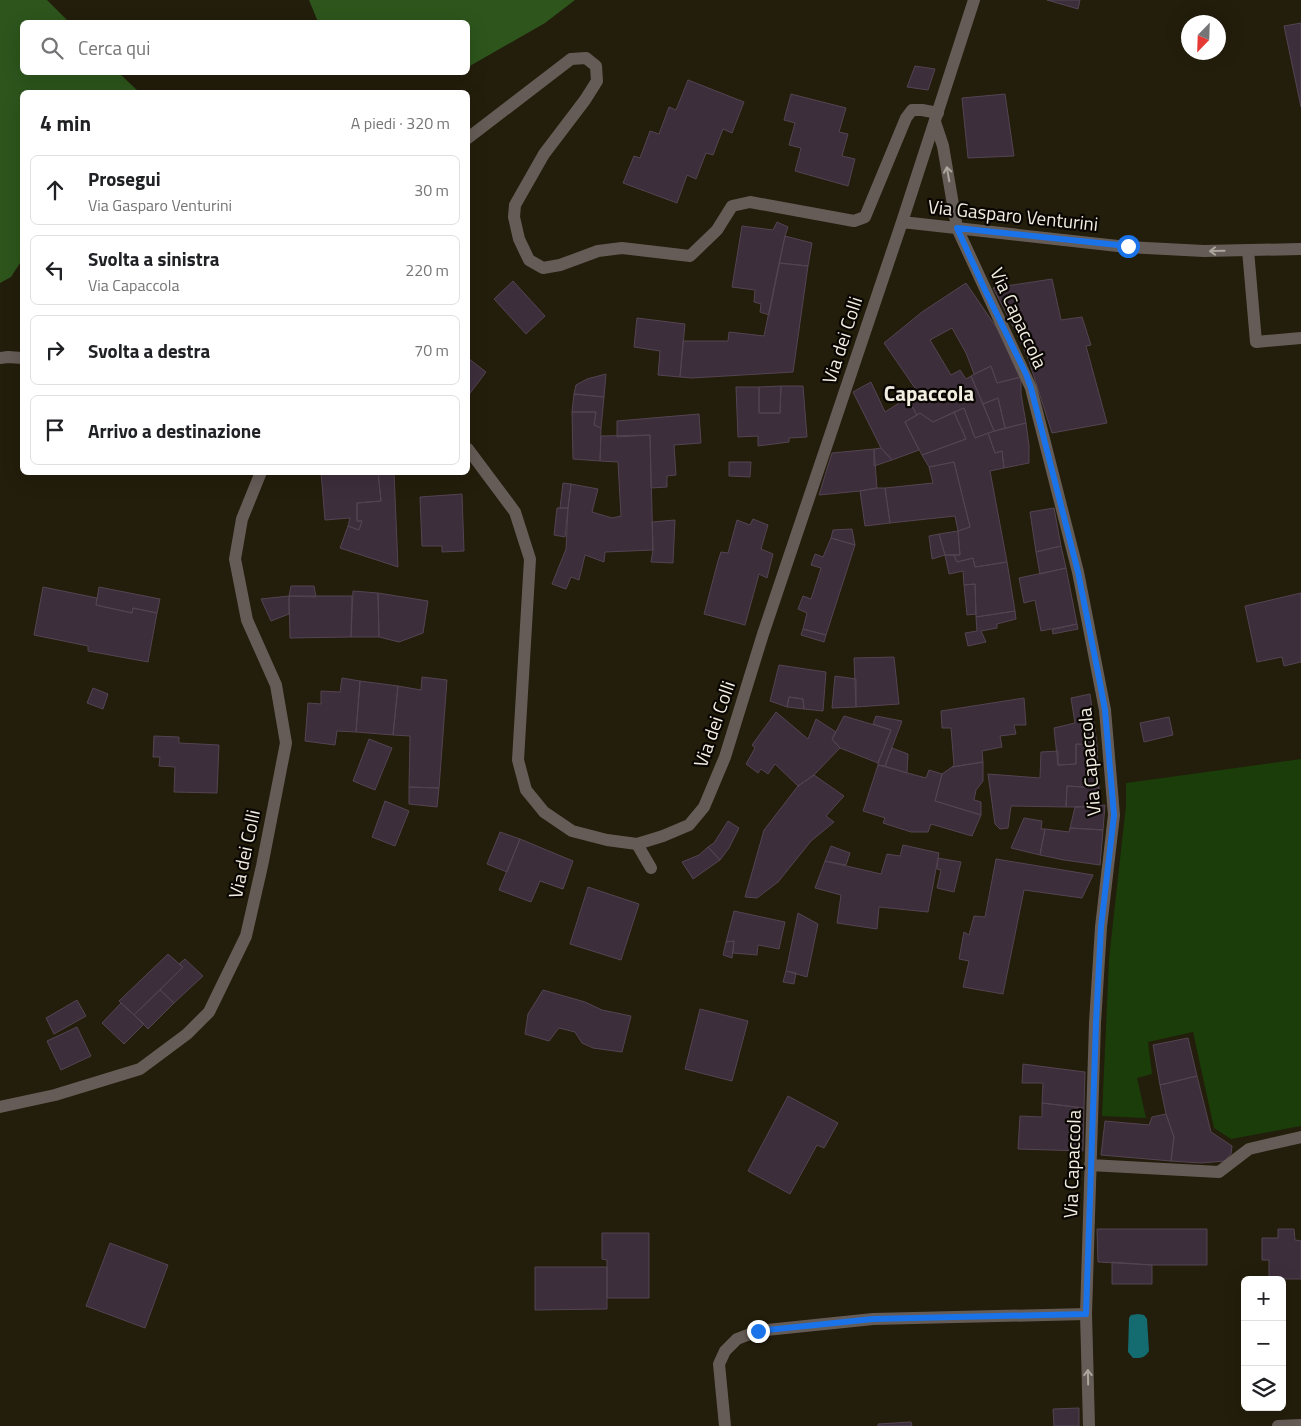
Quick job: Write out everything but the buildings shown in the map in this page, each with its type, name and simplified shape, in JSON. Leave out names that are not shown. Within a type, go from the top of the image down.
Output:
[{"type":"street","name":"Via dei Colli","points":[[470,452],[515,512],[530,559],[518,760],[526,790],[544,812],[572,831],[607,840],[637,844],[689,825],[704,807],[725,757],[763,634],[902,222],[974,0]]},
{"type":"street","points":[[470,136],[572,59],[586,58],[596,66],[596,81],[585,100],[544,154],[515,205],[514,218],[522,246],[529,260],[543,268],[560,265],[598,251],[622,248],[690,256],[717,230],[732,206],[750,202],[854,221],[865,217],[906,118],[912,110],[922,110],[936,117]]},
{"type":"street","name":"Via Capaccola","points":[[936,117],[957,228],[1031,388],[1078,572],[1105,710],[1114,815],[1101,927],[1090,1165],[1086,1314],[1089,1426]]},
{"type":"street","name":"Via Gasparo Venturini","points":[[902,222],[1128,246],[1204,251],[1301,248]]},
{"type":"street","points":[[1248,250],[1256,342],[1301,338]]},
{"type":"street","points":[[0,358],[20,358]]},
{"type":"street","name":"Via dei Colli","points":[[0,1107],[54,1095],[140,1070],[187,1034],[209,1012],[246,936],[286,743],[276,685],[247,620],[235,560],[242,519],[260,475]]},
{"type":"street","points":[[637,844],[651,868]]},
{"type":"street","points":[[1090,1165],[1219,1172],[1249,1149],[1301,1137]]},
{"type":"street","points":[[725,1426],[719,1364],[725,1352],[737,1339],[758,1331],[873,1319],[1086,1314]]},
{"type":"street","points":[[1278,1426],[1301,1425]]},
{"type":"green space","points":[[0,0],[47,0],[67,20],[20,20],[20,75],[121,75],[137,90],[20,90],[20,263],[11,277],[0,283]]},
{"type":"green space","points":[[309,0],[575,0],[545,23],[470,66],[470,20],[317,20]]},
{"type":"green space","points":[[1301,759],[1301,1126],[1231,1139],[1214,1128],[1193,1032],[1148,1042],[1152,1074],[1137,1078],[1146,1118],[1102,1116],[1109,959],[1126,805],[1126,783]]},
{"type":"water","points":[[1131,1315],[1144,1315],[1147,1319],[1149,1351],[1142,1357],[1133,1358],[1128,1352],[1129,1318]]},
{"type":"district","name":"Capaccola","points":[[929,394]]},
{"type":"route","points":[[758,1331],[873,1319],[1086,1314],[1090,1165],[1101,927],[1114,815],[1105,710],[1078,572],[1031,388],[957,228],[1128,246]]}]
